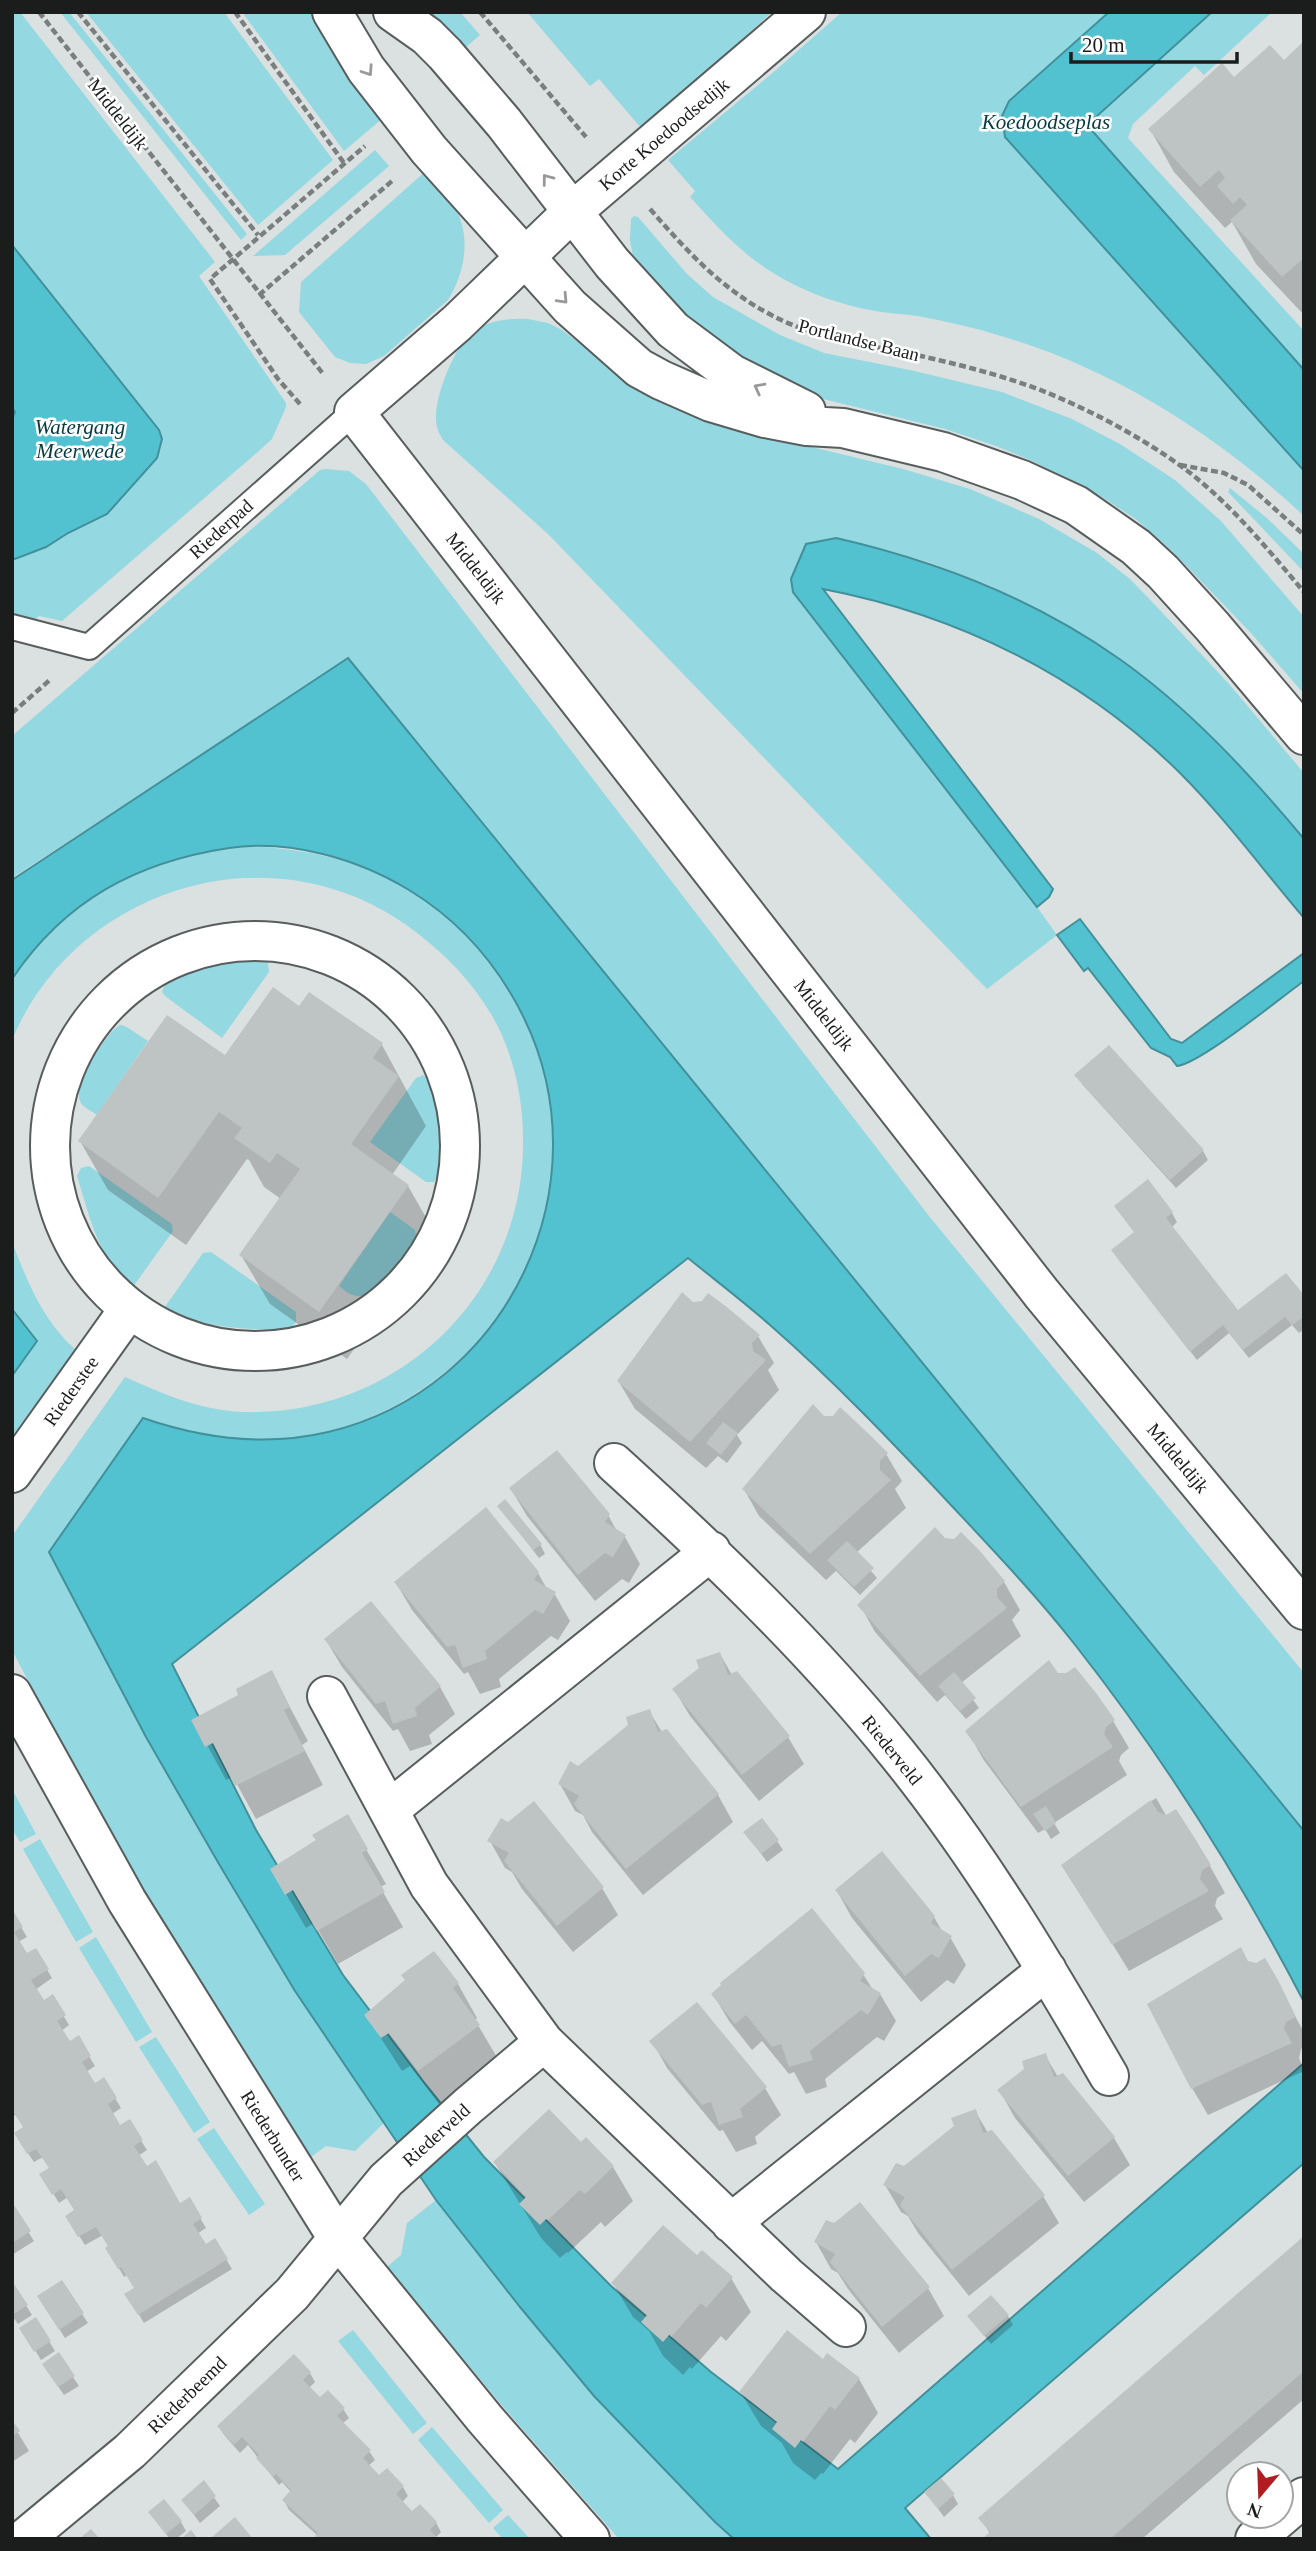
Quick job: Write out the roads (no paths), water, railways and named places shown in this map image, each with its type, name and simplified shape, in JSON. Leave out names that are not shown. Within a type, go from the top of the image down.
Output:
[{"type":"street","points":[[332,12],[366,69],[429,150],[570,307],[639,368],[711,402],[765,418],[843,429],[943,452],[1012,476],[1076,505],[1136,547],[1163,572],[1213,626],[1304,735]]},
{"type":"street","points":[[393,12],[427,36],[445,54],[504,123],[572,212],[655,313],[705,356],[732,374],[843,429]]},
{"type":"street","name":"Korte Koedoodsedijk","points":[[524,257],[572,212],[806,12]]},
{"type":"street","points":[[342,423],[457,323],[524,257]]},
{"type":"street","name":"Middeldijk","points":[[342,423],[1042,1294],[1304,1610]]},
{"type":"street","points":[[259,940],[296,944],[331,955],[364,971],[393,993],[418,1020],[438,1052],[452,1086],[460,1122],[460,1159],[451,1207],[443,1230],[425,1262],[402,1291],[374,1314],[342,1332],[307,1345],[268,1351],[234,1351],[200,1344],[162,1330],[129,1309],[102,1284],[79,1255],[63,1222],[51,1174],[51,1113],[60,1077],[75,1044],[96,1014],[122,988],[153,967],[186,951],[222,942],[259,940]]},
{"type":"street","name":"Riederstee","points":[[12,1473],[129,1309]]},
{"type":"street","name":"Riederveld","points":[[614,1463],[711,1551],[798,1640],[897,1752],[982,1868],[1047,1970],[1109,2076]]},
{"type":"street","points":[[389,1810],[711,1551]]},
{"type":"street","name":"Riederbunder","points":[[12,1693],[127,1901],[337,2238],[485,2419],[590,2539]]},
{"type":"street","points":[[327,1696],[429,1885],[544,2042],[731,2223],[846,2327]]},
{"type":"street","points":[[731,2223],[1047,1970]]},
{"type":"street","name":"Riederveld","points":[[337,2238],[386,2180],[544,2042]]},
{"type":"street","name":"Riederbeemd","points":[[24,2539],[130,2451],[292,2294],[337,2238]]},
{"type":"street","points":[[1255,2539],[1304,2497]]},
{"type":"lane","name":"Riederpad","points":[[12,627],[89,647],[342,423]]},
{"type":"water","name":"Koedoodseplas","points":[[1109,12],[1212,12],[1087,125],[1304,370],[1304,471],[1005,137],[1002,116],[1009,101]]},
{"type":"water","name":"Watergang Meerwede","points":[[12,245],[159,430],[162,439],[157,458],[107,514],[46,547],[15,559],[12,558],[12,420],[15,412],[12,407]]},
{"type":"water","points":[[836,538],[911,558],[983,584],[1052,617],[1144,677],[1217,742],[1304,839],[1304,918],[1197,790],[1142,738],[1102,707],[1060,679],[969,633],[873,600],[823,589],[1053,889],[1049,897],[1037,907],[793,592],[791,579],[806,544]]},
{"type":"water","points":[[348,658],[1304,1831],[1304,2002],[1253,1909],[1169,1774],[1061,1627],[982,1539],[840,1390],[770,1325],[688,1258],[172,1664],[256,1830],[343,1975],[484,2157],[611,2286],[711,2372],[838,2469],[1304,2063],[1304,2163],[905,2508],[931,2539],[734,2539],[594,2396],[436,2200],[295,1991],[146,1737],[49,1552],[143,1418],[189,1431],[235,1439],[304,1437],[328,1432],[392,1409],[446,1373],[491,1326],[524,1271],[545,1211],[553,1147],[546,1082],[524,1018],[490,962],[461,930],[428,902],[368,869],[323,854],[276,846],[229,848],[164,863],[106,889],[80,907],[55,927],[12,979],[12,880]]},
{"type":"water","points":[[1080,919],[1171,1039],[1182,1043],[1304,953],[1304,981],[1221,1043],[1177,1066],[1170,1057],[1151,1048],[1088,968],[1084,971],[1057,935]]},
{"type":"water","points":[[12,1309],[37,1341],[12,1376]]}]
